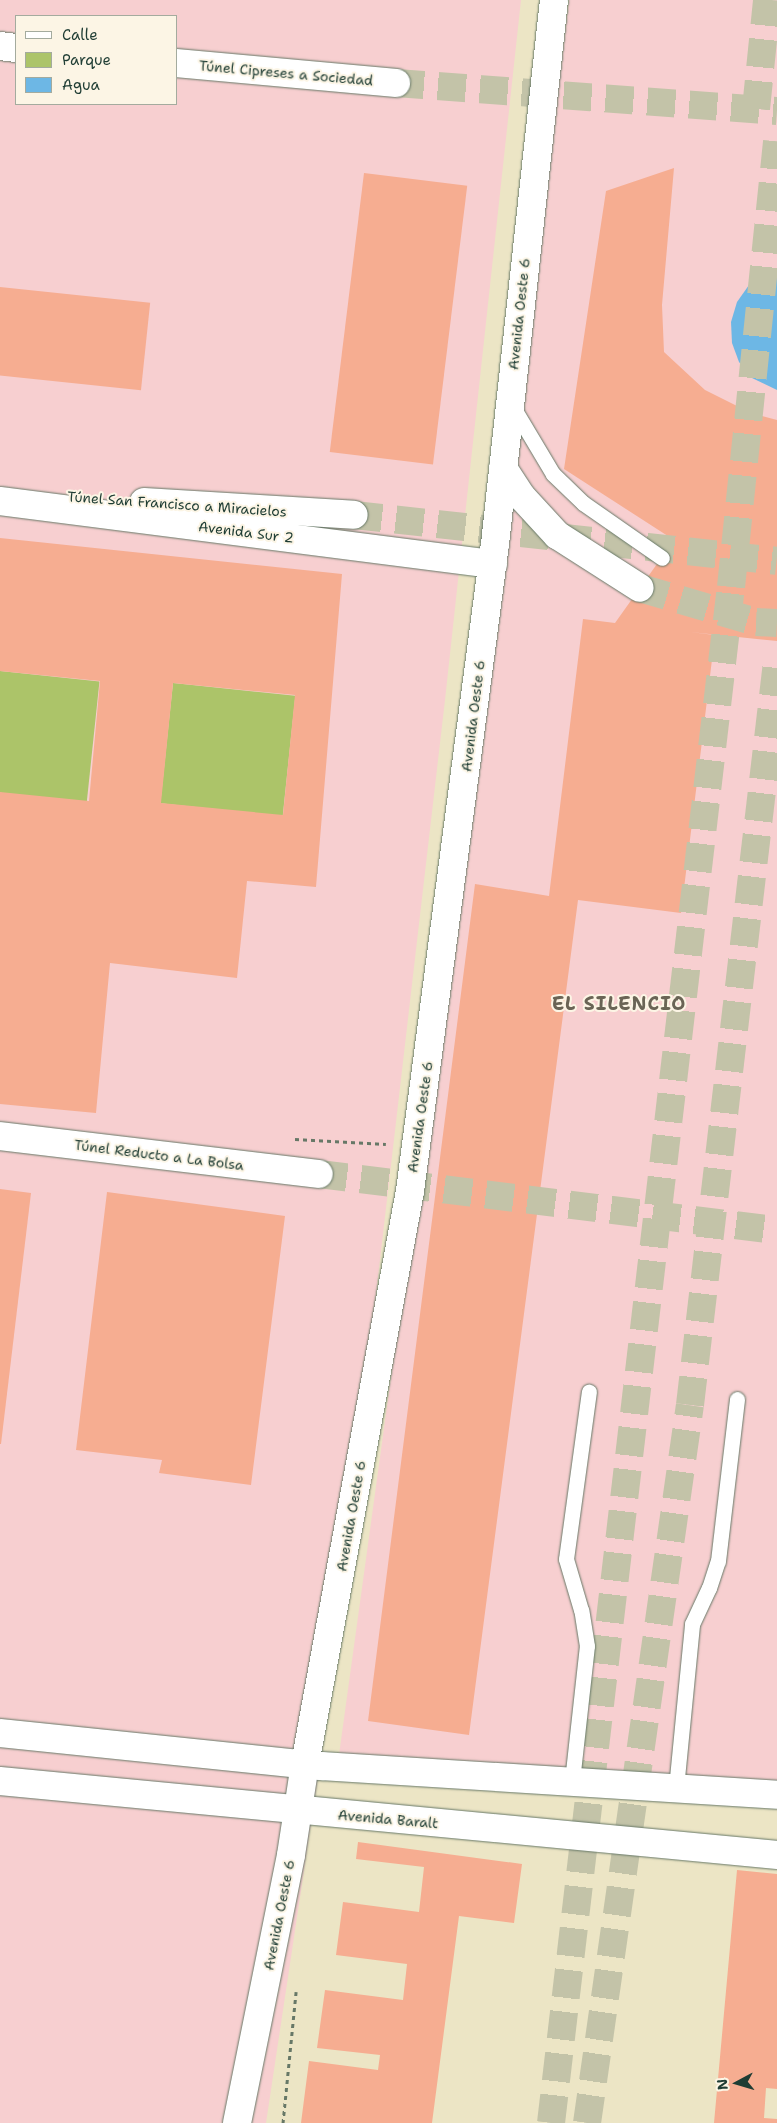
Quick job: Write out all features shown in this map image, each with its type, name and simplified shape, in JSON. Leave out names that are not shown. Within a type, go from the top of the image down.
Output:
[{"type":"street","name":"Avenida Oeste 6","points":[[237,2123],[298,1810],[304,1764],[410,1191],[493,564],[554,0]]},
{"type":"street","points":[[0,46],[15,48]]},
{"type":"street","name":"Túnel Cipreses a Sociedad","points":[[178,63],[396,83]]},
{"type":"street","points":[[503,468],[522,497],[556,535],[640,588]]},
{"type":"street","name":"Túnel San Francisco a Miracielos","points":[[0,493],[354,515]]},
{"type":"street","name":"Avenida Sur 2","points":[[0,501],[493,564]]},
{"type":"street","name":"Túnel Reducto a La Bolsa","points":[[0,1136],[319,1174]]},
{"type":"street","points":[[0,1733],[304,1764],[777,1795]]},
{"type":"street","name":"Avenida Baralt","points":[[0,1781],[777,1855]]},
{"type":"lane","points":[[510,401],[553,474],[582,503],[662,558]]},
{"type":"lane","points":[[572,1781],[587,1646],[581,1610],[566,1560],[589,1392]]},
{"type":"lane","points":[[676,1788],[692,1624],[709,1588],[718,1561],[737,1399]]},
{"type":"shaded area","points":[[0,0],[521,0],[445,700],[326,1725],[266,2123],[0,2123]]},
{"type":"shaded area","points":[[569,0],[777,0],[777,1789],[338,1762],[459,884]]},
{"type":"green space","points":[[0,671],[99,681],[87,802],[0,793]]},
{"type":"green space","points":[[173,683],[295,696],[283,816],[160,803]]},
{"type":"water","points":[[777,270],[777,390],[752,378],[739,362],[732,343],[731,322],[737,302],[749,285]]},
{"type":"building","points":[[674,168],[662,305],[664,352],[705,390],[751,413],[777,420],[777,641],[690,632],[715,635],[681,913],[578,900],[469,1735],[368,1721],[475,884],[549,896],[583,619],[615,623],[674,540],[564,469],[606,191]]},
{"type":"building","points":[[364,173],[467,186],[433,465],[330,452]]},
{"type":"building","points":[[0,287],[150,303],[141,390],[0,375]]},
{"type":"building","points":[[0,538],[342,574],[316,887],[247,881],[237,978],[110,963],[96,1113],[0,1104],[0,792],[89,801],[100,681],[0,671]],"holes":[[[173,683],[295,695],[283,815],[161,803]]]},
{"type":"building","points":[[0,1189],[31,1193],[1,1444],[0,1444]]},
{"type":"building","points":[[107,1192],[285,1216],[251,1485],[159,1473],[162,1460],[76,1450]]},
{"type":"building","points":[[358,1842],[522,1864],[514,1923],[459,1916],[432,2123],[301,2123],[309,2061],[378,2070],[380,2055],[317,2048],[325,1990],[403,2000],[407,1964],[336,1955],[343,1902],[419,1912],[424,1867],[356,1859]]},
{"type":"building","points":[[737,1870],[777,1874],[777,2089],[766,2088],[764,2118],[777,2119],[777,2123],[714,2123]]},
{"type":"tunnel","points":[[756,109],[767,0]]},
{"type":"tunnel","points":[[396,83],[777,111]]},
{"type":"tunnel","points":[[551,2123],[731,587],[777,141]]},
{"type":"tunnel","points":[[354,515],[777,561]]},
{"type":"tunnel","points":[[640,588],[756,622],[777,623]]},
{"type":"tunnel","points":[[587,2123],[690,1405],[777,662]]},
{"type":"tunnel","points":[[319,1174],[777,1230]]},
{"type":"district","name":"EL SILENCIO","points":[[619,1004]]}]
